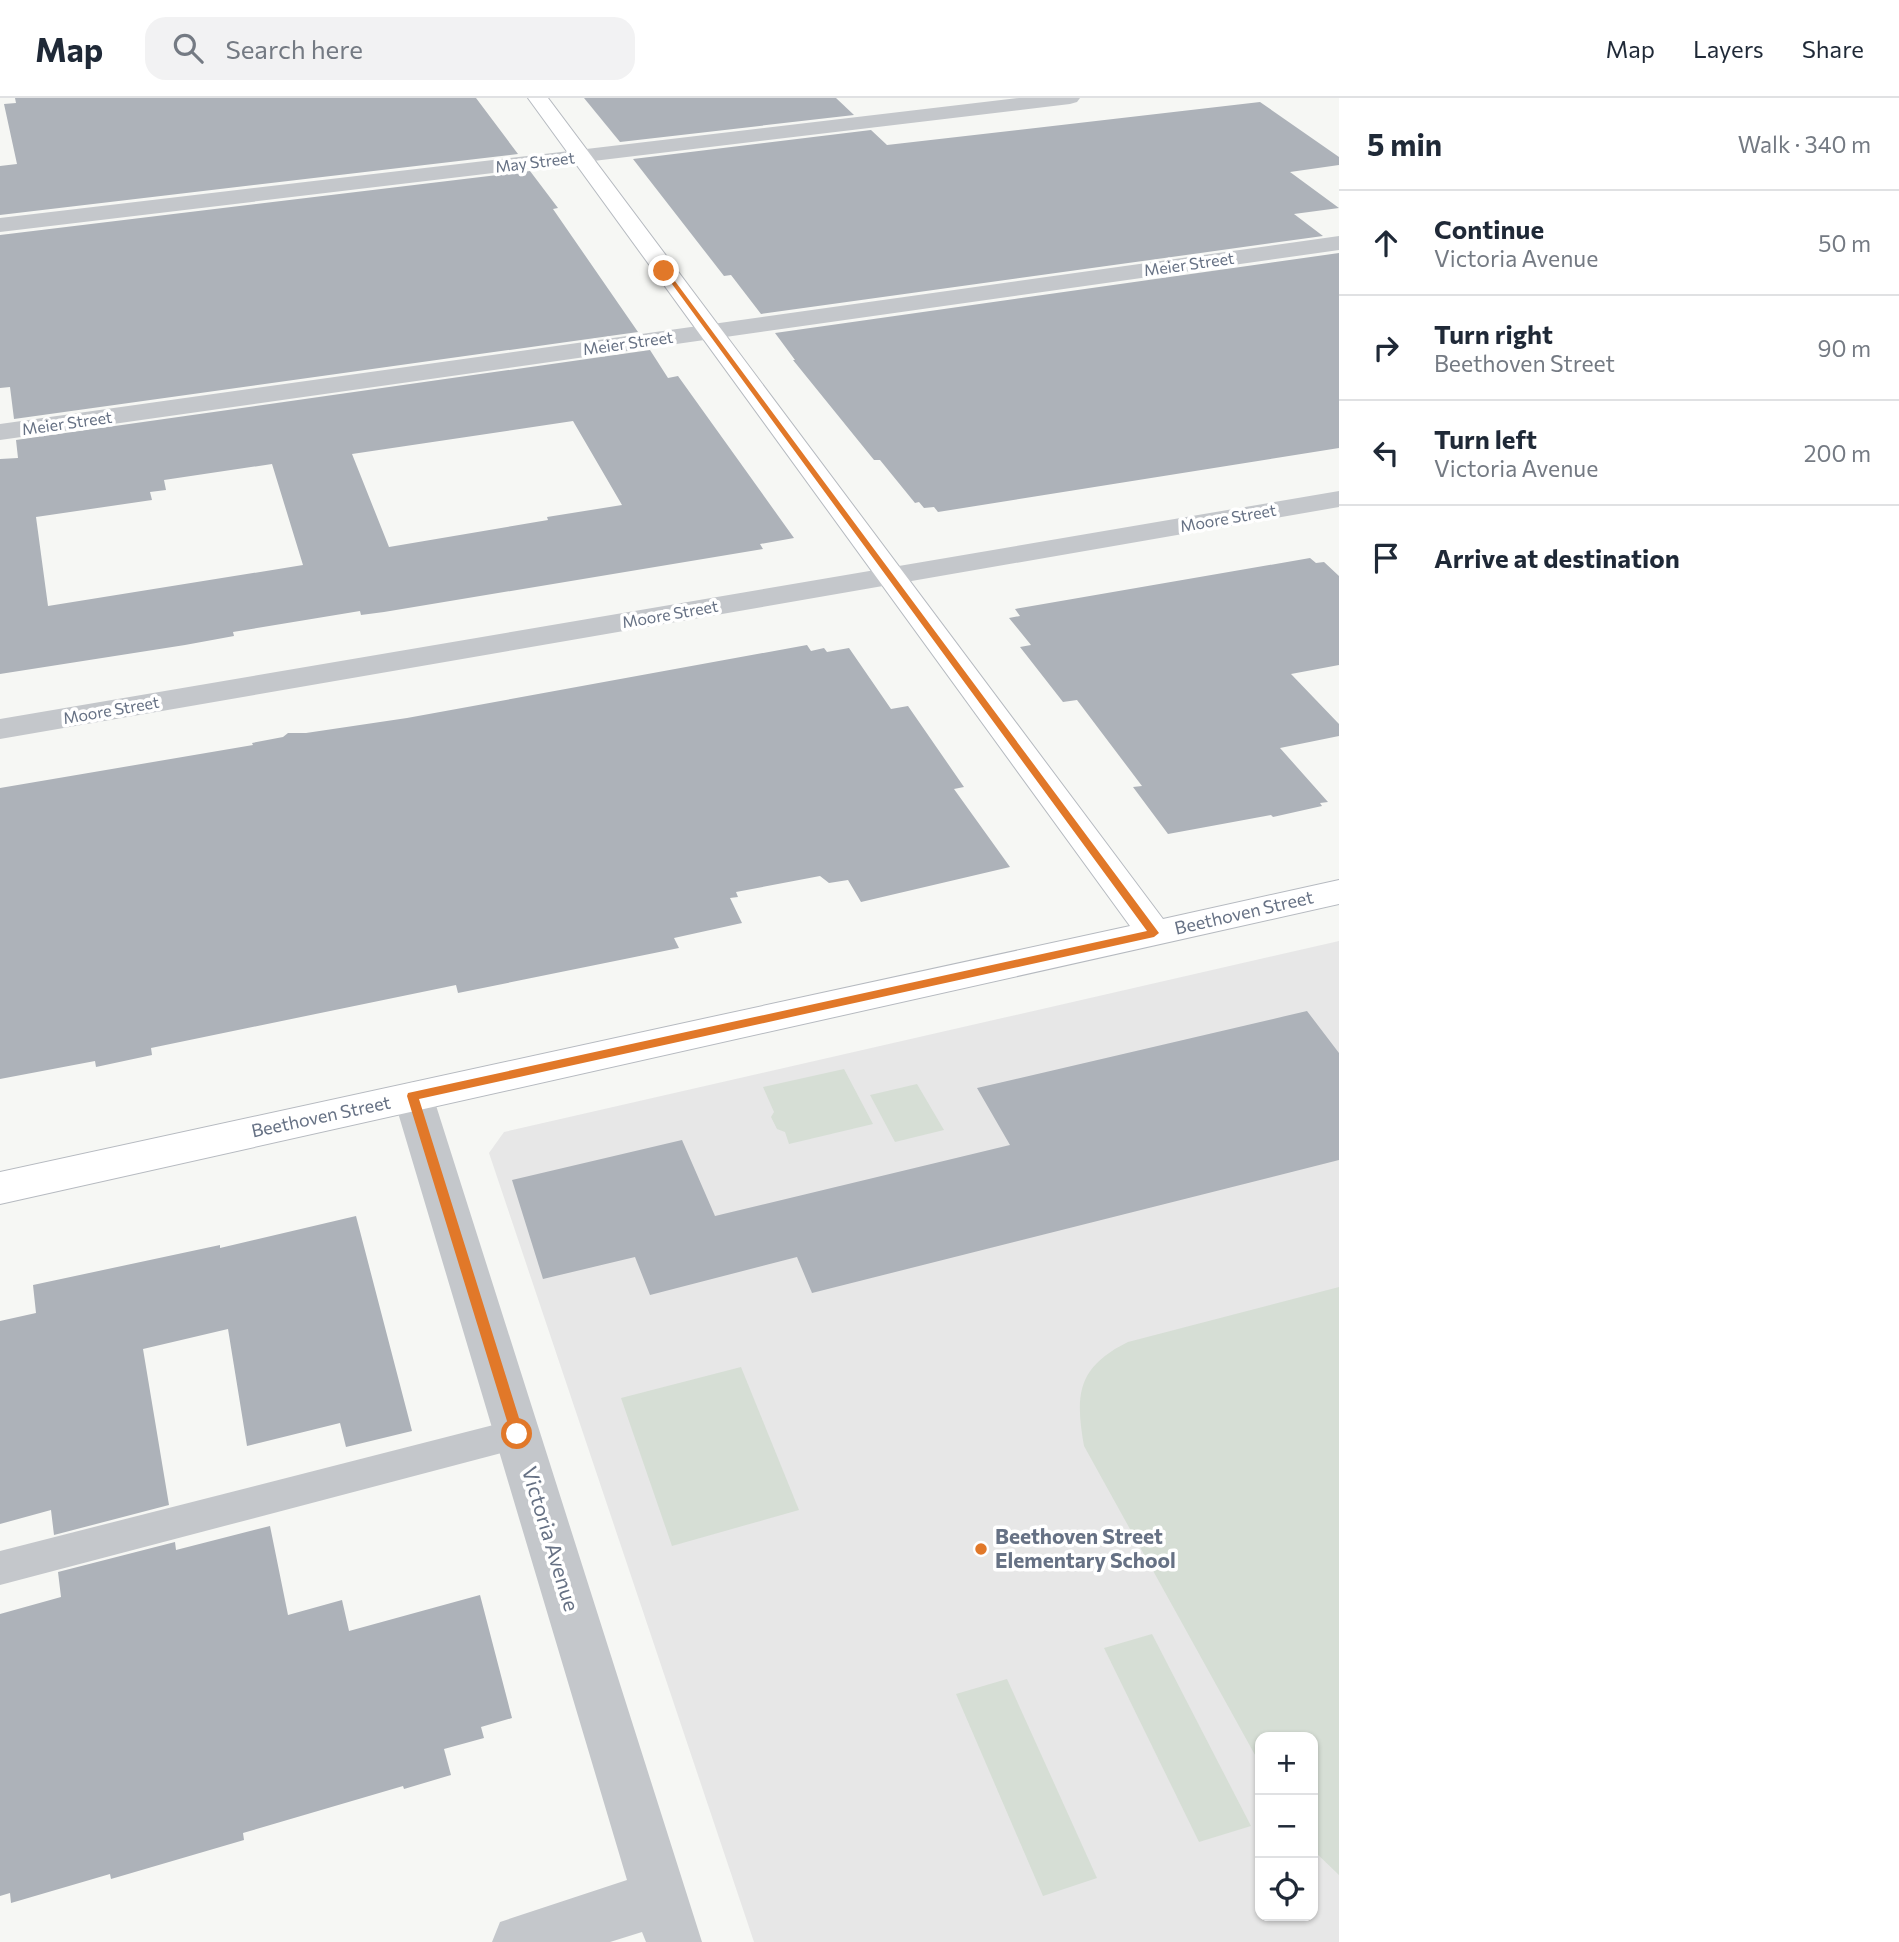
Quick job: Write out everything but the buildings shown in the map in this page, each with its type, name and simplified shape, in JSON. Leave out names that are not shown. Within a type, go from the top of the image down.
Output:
[{"type":"street","points":[[538,98],[1154,933]]},
{"type":"street","name":"May Street","points":[[0,225],[1070,98]]},
{"type":"street","name":"Meier Street","points":[[0,432],[1339,243]]},
{"type":"street","name":"Moore Street","points":[[0,729],[1339,499]]},
{"type":"street","name":"Beethoven Street","points":[[0,1188],[1339,892]]},
{"type":"street","name":"Victoria Avenue","points":[[413,1096],[668,1920]]},
{"type":"street","points":[[520,1942],[668,1920]]},
{"type":"lane","points":[[0,1568],[517,1434]]},
{"type":"shaded area","name":"Beethoven Street Elementary School","points":[[1339,941],[1339,1942],[754,1942],[489,1153],[504,1132]]},
{"type":"shaded area","points":[[844,1069],[873,1124],[789,1144],[785,1132],[777,1129],[771,1117],[774,1112],[763,1087]]},
{"type":"shaded area","points":[[917,1084],[944,1130],[895,1142],[870,1095]]},
{"type":"shaded area","points":[[1339,1287],[1339,1875],[1318,1855],[1318,1732],[1255,1732],[1255,1755],[1084,1446],[1081,1397],[1089,1372],[1111,1352],[1128,1342]]},
{"type":"shaded area","points":[[741,1367],[799,1510],[672,1546],[621,1398]]},
{"type":"shaded area","points":[[1152,1634],[1251,1826],[1199,1842],[1104,1648]]},
{"type":"shaded area","points":[[1007,1679],[1097,1878],[1043,1896],[956,1694]]},
{"type":"place","name":"Beethoven Street Elementary School","points":[[981,1549]]},
{"type":"route","points":[[517,1434],[413,1096],[1154,933],[664,271]]}]
